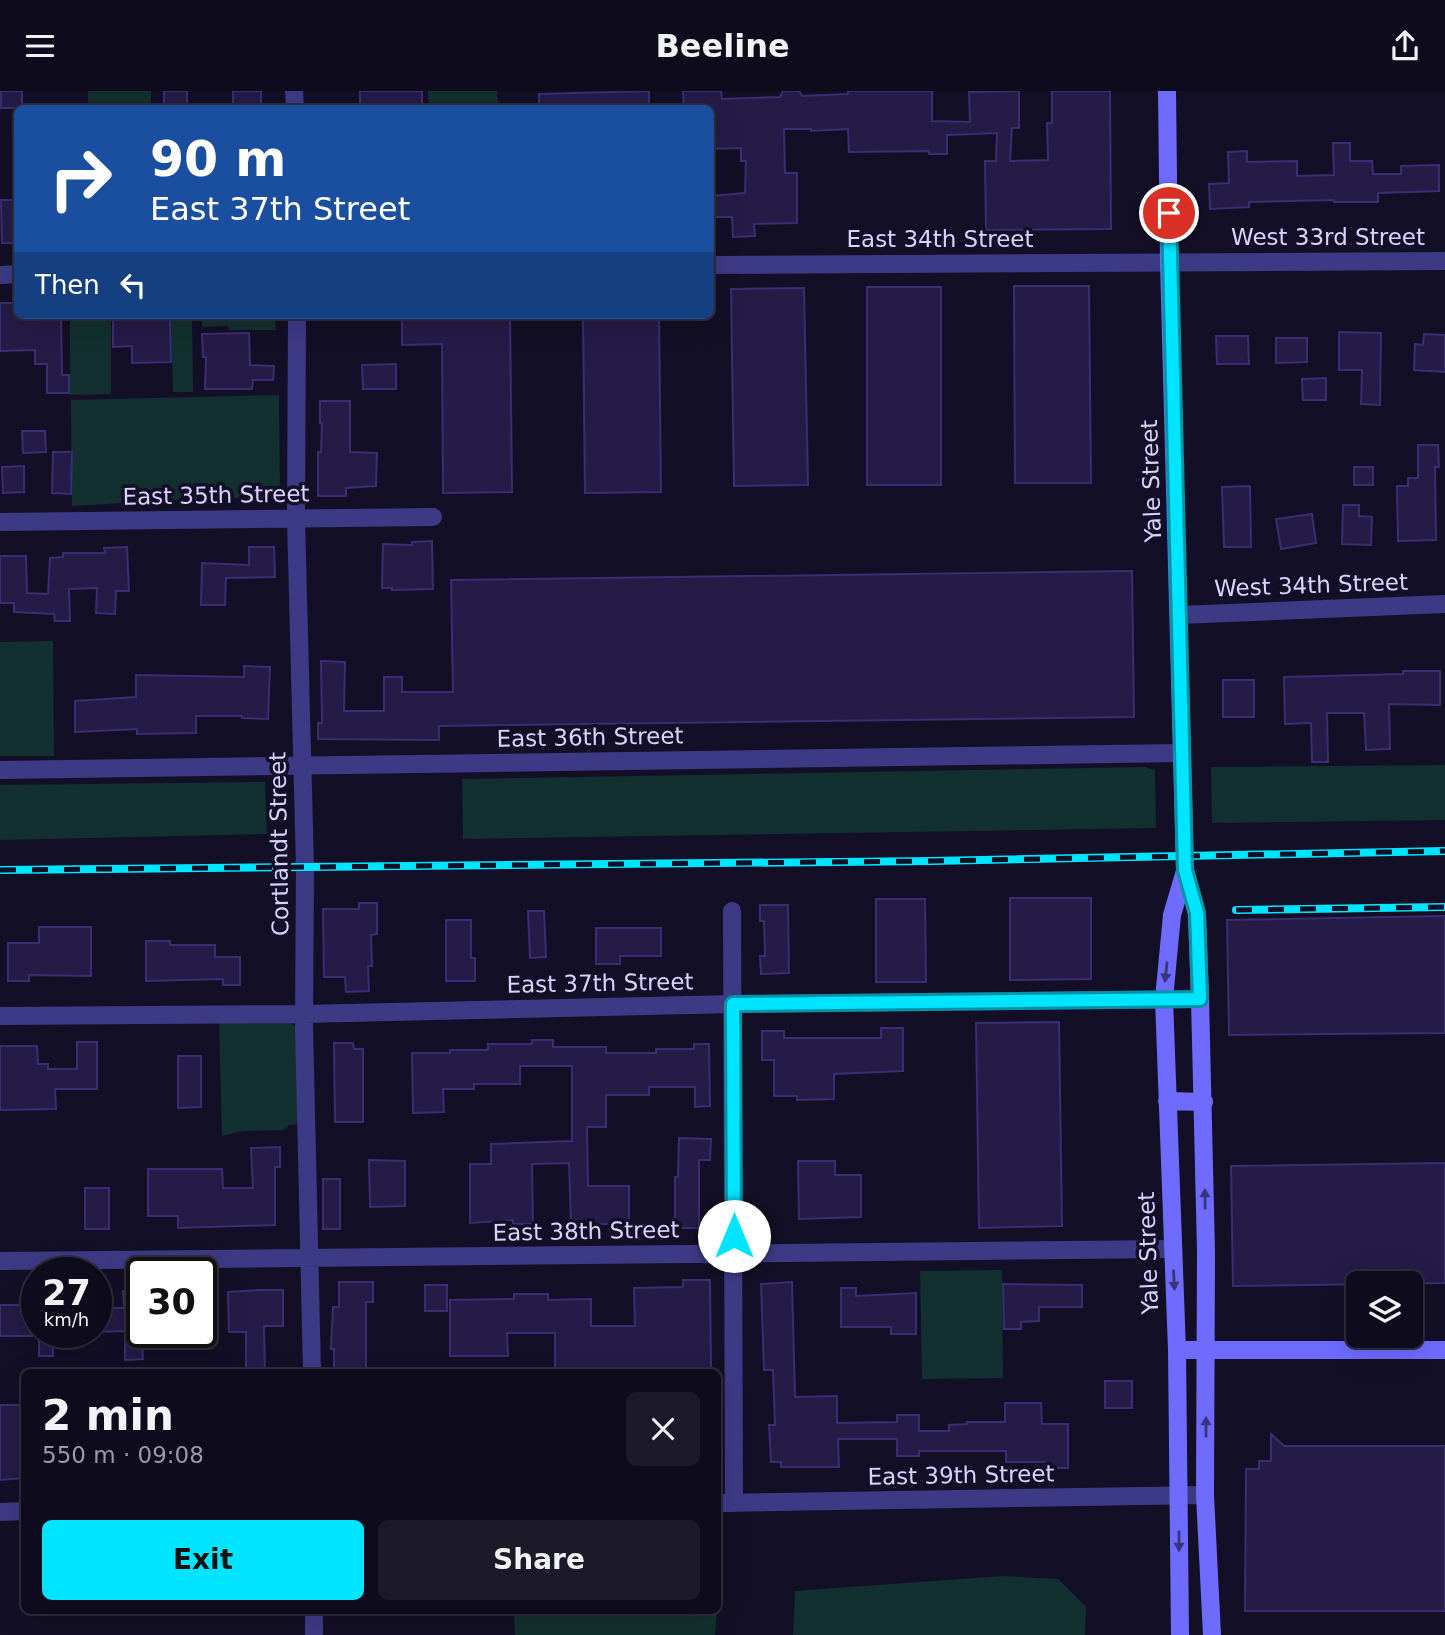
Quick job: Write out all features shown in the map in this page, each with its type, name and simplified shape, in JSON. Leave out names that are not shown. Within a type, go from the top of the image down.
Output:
[{"type":"main road","name":"Yale Street","points":[[1167,91],[1185,870],[1197,913],[1204,1102],[1205,1495],[1212,1635]]},
{"type":"main road","name":"Yale Street","points":[[1180,1635],[1177,1350],[1164,999],[1172,915],[1185,870]]},
{"type":"main road","points":[[1167,1101],[1204,1102]]},
{"type":"main road","points":[[1177,1350],[1445,1350]]},
{"type":"street","name":"West 33rd Street","points":[[1169,263],[1445,261]]},
{"type":"street","name":"East 34th Street","points":[[714,265],[1169,263]]},
{"type":"street","name":"Cortlandt Street","points":[[297,319],[296,519],[305,867],[304,1014],[312,1369]]},
{"type":"street","name":"East 35th Street","points":[[0,522],[433,517]]},
{"type":"street","name":"West 34th Street","points":[[1180,615],[1445,604]]},
{"type":"street","name":"East 36th Street","points":[[0,770],[1181,753]]},
{"type":"street","points":[[726,1503],[734,1254],[732,911]]},
{"type":"street","name":"East 37th Street","points":[[0,1016],[304,1014],[733,1004],[1200,999]]},
{"type":"street","name":"East 38th Street","points":[[0,1261],[1172,1249]]},
{"type":"street","name":"East 39th Street","points":[[726,1503],[1205,1495]]},
{"type":"street","points":[[0,1512],[21,1511]]},
{"type":"street","points":[[314,1614],[314,1635]]},
{"type":"green space","points":[[88,91],[151,91],[151,105],[88,105]]},
{"type":"green space","points":[[428,91],[497,91],[498,105],[431,105]]},
{"type":"green space","points":[[70,319],[111,319],[111,394],[70,395]]},
{"type":"green space","points":[[171,319],[192,319],[193,392],[173,392]]},
{"type":"green space","points":[[202,319],[275,319],[276,330],[229,330],[228,326],[202,327]]},
{"type":"green space","points":[[279,395],[280,497],[72,506],[71,400]]},
{"type":"green space","points":[[53,641],[54,756],[0,756],[0,642]]},
{"type":"green space","points":[[1445,765],[1445,820],[1212,823],[1211,767]]},
{"type":"green space","points":[[1145,767],[1155,770],[1156,828],[463,839],[462,779]]},
{"type":"green space","points":[[265,782],[267,834],[0,840],[0,785]]},
{"type":"green space","points":[[219,1022],[291,1022],[296,1028],[298,1124],[289,1125],[284,1130],[243,1131],[222,1136]]},
{"type":"green space","points":[[1002,1270],[1003,1378],[922,1379],[920,1271]]},
{"type":"green space","points":[[1002,1576],[1058,1579],[1086,1607],[1085,1635],[793,1635],[795,1591]]},
{"type":"green space","points":[[514,1614],[717,1614],[715,1635],[515,1635]]},
{"type":"building","points":[[1,91],[22,91],[22,105],[1,108]]},
{"type":"building","points":[[164,91],[187,91],[187,105],[164,105]]},
{"type":"building","points":[[233,91],[261,91],[261,105],[233,105]]},
{"type":"building","points":[[360,91],[422,91],[422,105],[360,105]]},
{"type":"building","points":[[649,91],[649,105],[539,105],[539,94]]},
{"type":"building","points":[[683,91],[721,91],[722,99],[780,97],[783,91],[799,91],[802,96],[848,94],[848,91],[932,91],[932,121],[970,122],[969,92],[1019,91],[1019,128],[1012,128],[1010,161],[1048,160],[1047,123],[1052,123],[1052,91],[1110,91],[1111,229],[986,230],[985,161],[996,161],[997,133],[947,135],[947,154],[929,154],[929,151],[849,152],[848,129],[784,129],[785,173],[797,173],[797,223],[754,224],[755,236],[733,237],[732,217],[714,217],[714,196],[745,193],[746,161],[741,161],[741,148],[714,149],[714,105],[684,105]]},
{"type":"building","points":[[1333,143],[1350,143],[1350,161],[1372,161],[1373,174],[1401,174],[1401,166],[1439,165],[1439,191],[1378,193],[1378,202],[1249,202],[1249,207],[1210,209],[1209,184],[1229,183],[1228,152],[1247,151],[1247,162],[1297,161],[1297,176],[1334,175]]},
{"type":"building","points":[[1,200],[14,200],[14,243],[2,243]]},
{"type":"building","points":[[1014,286],[1089,286],[1091,483],[1015,483]]},
{"type":"building","points":[[867,287],[941,287],[941,485],[867,485]]},
{"type":"building","points":[[804,288],[808,485],[734,486],[731,289]]},
{"type":"building","points":[[0,303],[14,303],[14,319],[61,319],[62,375],[69,375],[69,393],[47,393],[47,364],[35,364],[35,350],[0,351]]},
{"type":"building","points":[[113,319],[170,319],[171,362],[132,363],[132,346],[113,347]]},
{"type":"building","points":[[402,319],[510,319],[512,492],[443,493],[442,344],[402,345]]},
{"type":"building","points":[[583,319],[659,319],[661,492],[585,493]]},
{"type":"building","points":[[1339,332],[1381,333],[1380,405],[1361,404],[1362,370],[1339,370]]},
{"type":"building","points":[[249,333],[250,365],[274,366],[273,380],[253,380],[252,389],[205,389],[206,357],[203,357],[202,334]]},
{"type":"building","points":[[1424,334],[1445,335],[1445,372],[1414,370],[1415,344],[1423,345]]},
{"type":"building","points":[[1216,336],[1248,336],[1249,364],[1217,364]]},
{"type":"building","points":[[1276,338],[1307,338],[1307,362],[1276,363]]},
{"type":"building","points":[[396,364],[396,389],[363,389],[362,365]]},
{"type":"building","points":[[1326,378],[1326,400],[1303,400],[1302,379]]},
{"type":"building","points":[[320,401],[350,401],[350,452],[377,453],[376,486],[346,488],[346,496],[318,496],[318,452],[321,452],[322,423]]},
{"type":"building","points":[[22,431],[45,431],[46,452],[23,453]]},
{"type":"building","points":[[1418,445],[1438,445],[1439,467],[1435,467],[1436,540],[1398,541],[1397,486],[1408,486],[1408,478],[1418,478]]},
{"type":"building","points":[[53,452],[72,452],[71,494],[52,493]]},
{"type":"building","points":[[24,466],[24,492],[3,493],[2,467]]},
{"type":"building","points":[[1354,467],[1373,467],[1373,485],[1354,485]]},
{"type":"building","points":[[1250,486],[1251,547],[1224,547],[1222,487]]},
{"type":"building","points":[[1343,505],[1359,505],[1359,516],[1372,517],[1371,545],[1342,544]]},
{"type":"building","points":[[1312,514],[1316,543],[1281,549],[1276,519]]},
{"type":"building","points":[[432,541],[433,589],[382,588],[383,544],[412,545],[412,542]]},
{"type":"building","points":[[127,547],[129,591],[116,591],[115,614],[96,613],[97,588],[69,589],[70,621],[55,621],[54,614],[14,612],[14,603],[0,603],[0,556],[26,556],[27,593],[48,594],[50,558],[63,557],[63,553],[105,553],[104,548]]},
{"type":"building","points":[[249,547],[274,547],[275,577],[226,578],[225,605],[201,605],[202,563],[249,565]]},
{"type":"building","points":[[1132,571],[1134,717],[439,726],[439,740],[318,739],[318,723],[322,723],[321,661],[345,662],[344,711],[384,711],[384,677],[402,677],[402,692],[453,692],[451,580]]},
{"type":"building","points":[[244,666],[270,667],[268,719],[196,716],[196,733],[137,734],[137,729],[75,732],[75,701],[136,697],[136,675],[244,677]]},
{"type":"building","points":[[1403,671],[1440,671],[1440,705],[1389,704],[1390,749],[1366,750],[1364,713],[1327,713],[1328,762],[1312,762],[1311,723],[1285,724],[1284,677],[1403,674]]},
{"type":"building","points":[[1223,680],[1254,680],[1254,717],[1223,717]]},
{"type":"building","points":[[1010,898],[1091,898],[1091,979],[1010,980]]},
{"type":"building","points":[[876,899],[925,899],[926,982],[876,982]]},
{"type":"building","points":[[359,903],[377,903],[377,934],[371,935],[372,966],[368,966],[369,991],[346,992],[345,977],[324,977],[323,909],[359,909]]},
{"type":"building","points":[[760,905],[788,905],[789,973],[761,974],[760,956],[765,956],[764,921],[760,921]]},
{"type":"building","points":[[528,911],[544,911],[546,957],[530,958]]},
{"type":"building","points":[[1445,916],[1445,1033],[1229,1035],[1227,920]]},
{"type":"building","points":[[446,920],[471,920],[471,958],[475,958],[475,981],[446,981]]},
{"type":"building","points":[[39,927],[91,927],[91,976],[29,975],[29,981],[8,981],[8,943],[39,943]]},
{"type":"building","points":[[596,928],[661,928],[661,956],[620,956],[620,964],[596,964]]},
{"type":"building","points":[[146,941],[170,941],[170,945],[215,945],[215,957],[240,957],[240,985],[223,985],[223,979],[146,981]]},
{"type":"building","points":[[1059,1022],[1062,1226],[979,1228],[976,1023]]},
{"type":"building","points":[[881,1028],[903,1028],[903,1071],[834,1074],[834,1099],[797,1100],[797,1096],[774,1096],[774,1060],[762,1060],[762,1031],[784,1031],[784,1038],[881,1038]]},
{"type":"building","points":[[532,1040],[553,1040],[553,1047],[606,1047],[606,1053],[656,1053],[656,1049],[694,1049],[694,1044],[709,1044],[710,1106],[695,1107],[695,1087],[649,1087],[649,1095],[606,1095],[606,1127],[587,1127],[588,1186],[629,1186],[629,1224],[571,1224],[569,1163],[532,1164],[533,1224],[513,1224],[513,1220],[470,1223],[470,1164],[491,1164],[491,1144],[572,1141],[572,1066],[520,1066],[520,1084],[474,1084],[474,1089],[443,1089],[444,1112],[413,1113],[412,1053],[488,1050],[488,1044],[532,1044]]},
{"type":"building","points":[[77,1042],[97,1042],[97,1089],[55,1089],[56,1109],[0,1110],[0,1046],[37,1046],[38,1064],[48,1064],[48,1069],[77,1069]]},
{"type":"building","points":[[334,1043],[353,1043],[354,1049],[363,1049],[363,1122],[335,1122]]},
{"type":"building","points":[[178,1056],[201,1056],[201,1107],[178,1108]]},
{"type":"building","points":[[679,1138],[711,1139],[710,1160],[699,1160],[699,1228],[675,1228],[675,1177],[678,1177]]},
{"type":"building","points":[[280,1147],[280,1167],[275,1167],[275,1225],[178,1228],[178,1216],[148,1216],[148,1169],[222,1169],[223,1188],[253,1188],[251,1148]]},
{"type":"building","points":[[369,1160],[405,1161],[405,1206],[370,1207]]},
{"type":"building","points":[[798,1161],[835,1161],[835,1175],[861,1175],[861,1217],[799,1219]]},
{"type":"building","points":[[1445,1163],[1445,1283],[1423,1283],[1423,1271],[1346,1271],[1346,1284],[1233,1286],[1231,1166]]},
{"type":"building","points":[[323,1179],[340,1179],[340,1229],[323,1229]]},
{"type":"building","points":[[85,1188],[109,1188],[109,1229],[85,1229]]},
{"type":"building","points":[[683,1280],[710,1280],[711,1369],[555,1369],[555,1333],[507,1333],[508,1356],[450,1356],[450,1300],[514,1299],[514,1294],[548,1294],[548,1300],[591,1299],[591,1326],[635,1326],[634,1288],[683,1287]]},
{"type":"building","points":[[339,1282],[373,1282],[373,1302],[366,1302],[366,1369],[334,1369],[334,1349],[331,1349],[333,1307],[339,1307]]},
{"type":"building","points":[[792,1282],[795,1397],[837,1396],[837,1423],[897,1422],[897,1415],[919,1415],[919,1431],[949,1431],[949,1425],[967,1422],[1005,1422],[1005,1403],[1041,1403],[1042,1424],[1068,1424],[1068,1468],[1046,1468],[1046,1462],[1006,1462],[1006,1451],[919,1451],[919,1456],[897,1456],[897,1439],[838,1439],[839,1467],[781,1467],[781,1462],[771,1462],[769,1425],[775,1425],[773,1370],[764,1370],[761,1284]]},
{"type":"building","points":[[1003,1284],[1082,1285],[1082,1307],[1039,1307],[1039,1321],[1021,1322],[1021,1329],[1004,1329]]},
{"type":"building","points":[[425,1285],[447,1285],[447,1311],[425,1311]]},
{"type":"building","points":[[841,1288],[856,1288],[856,1296],[916,1293],[916,1334],[891,1334],[891,1327],[841,1327]]},
{"type":"building","points":[[283,1290],[283,1326],[264,1326],[265,1369],[246,1369],[246,1332],[229,1332],[228,1292]]},
{"type":"building","points":[[123,1291],[126,1291],[126,1348],[143,1348],[143,1359],[125,1360],[125,1331],[112,1331],[112,1308],[124,1308]]},
{"type":"building","points":[[0,1305],[21,1305],[21,1336],[0,1336]]},
{"type":"building","points":[[39,1348],[53,1348],[53,1356],[39,1356]]},
{"type":"building","points":[[1105,1381],[1132,1381],[1132,1408],[1105,1408]]},
{"type":"building","points":[[0,1405],[21,1405],[21,1478],[0,1480]]},
{"type":"building","points":[[1271,1434],[1284,1446],[1445,1446],[1445,1611],[1245,1611],[1246,1469],[1259,1469],[1259,1461],[1271,1461]]},
{"type":"railway","points":[[0,870],[932,861],[1445,851]]},
{"type":"railway","points":[[1236,910],[1445,907]]},
{"type":"route","points":[[734,1236],[733,1004],[1200,999],[1197,913],[1185,870],[1169,213]]}]
